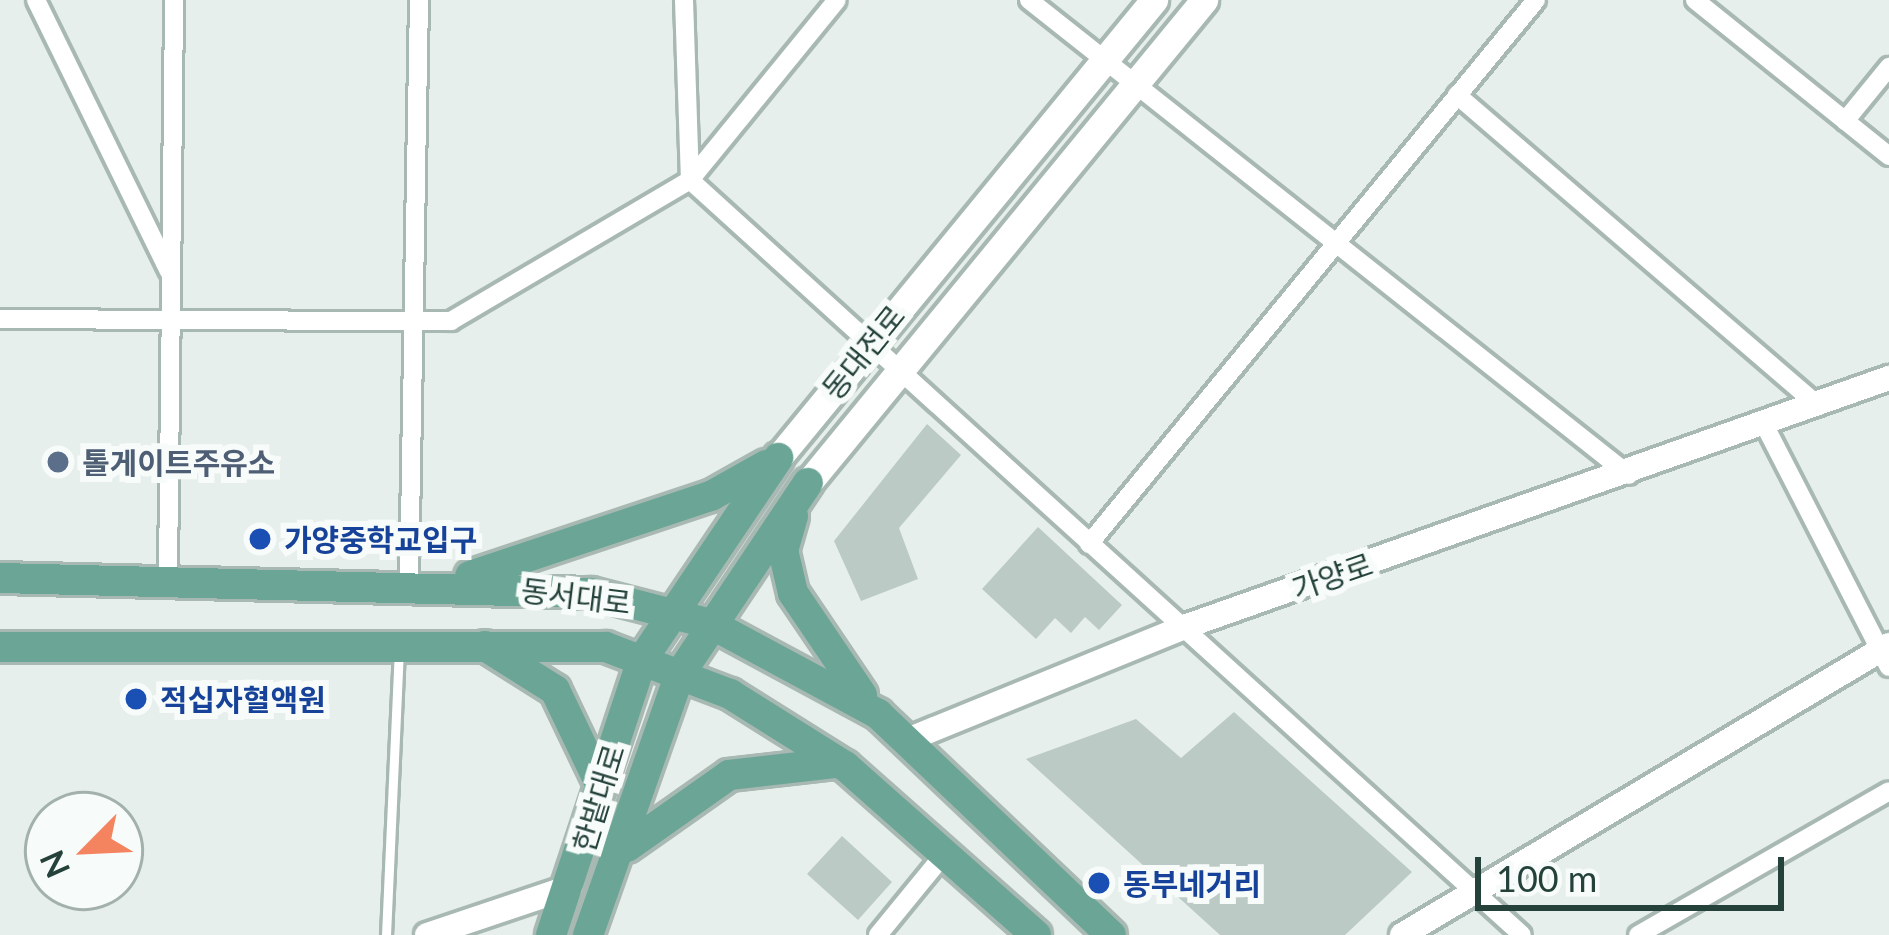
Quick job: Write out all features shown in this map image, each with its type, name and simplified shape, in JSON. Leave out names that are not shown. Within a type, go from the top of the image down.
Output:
[{"type":"main road","name":"동대전로","points":[[642,660],[778,458],[871,339],[1154,0]]},
{"type":"main road","name":"동대전로","points":[[680,674],[808,484],[900,365],[1204,0]]},
{"type":"main road","points":[[422,584],[587,541],[778,458]]},
{"type":"main road","points":[[808,484],[785,571],[812,628],[878,714]]},
{"type":"main road","name":"동서대로","points":[[0,578],[168,577],[591,592],[711,624],[878,714],[1111,935]]},
{"type":"main road","name":"동서대로","points":[[0,647],[400,640],[590,644],[680,674],[845,766],[1036,935]]},
{"type":"main road","points":[[461,640],[509,656],[555,690],[602,790]]},
{"type":"main road","name":"한밭대로","points":[[550,935],[570,887],[642,660]]},
{"type":"main road","name":"한밭대로","points":[[588,935],[680,674]]},
{"type":"main road","points":[[614,865],[657,816],[729,775],[792,759],[845,766]]},
{"type":"street","points":[[36,0],[171,276]]},
{"type":"street","points":[[168,577],[174,0]]},
{"type":"street","points":[[419,0],[414,321],[422,584]]},
{"type":"street","points":[[684,0],[690,180],[900,365],[1089,544],[1187,626],[1522,935]]},
{"type":"street","points":[[0,319],[452,321],[690,180],[837,0]]},
{"type":"street","points":[[1029,0],[1136,82],[1334,250],[1629,475]]},
{"type":"street","points":[[1089,544],[1536,0]]},
{"type":"street","points":[[1700,2],[1889,156]]},
{"type":"street","points":[[1845,121],[1889,67]]},
{"type":"street","points":[[1457,95],[1819,406]]},
{"type":"street","name":"가양로","points":[[905,741],[1187,626],[1629,475],[1889,378]]},
{"type":"street","points":[[1402,935],[1886,654],[1765,426]]},
{"type":"street","points":[[1638,935],[1889,791]]},
{"type":"street","points":[[878,935],[945,853]]},
{"type":"street","points":[[427,935],[570,887]]},
{"type":"lane","points":[[386,935],[400,640]]},
{"type":"building","points":[[927,424],[961,455],[899,528],[918,579],[861,601],[834,541]]},
{"type":"building","points":[[1038,527],[1122,605],[1099,630],[1085,617],[1071,633],[1055,618],[1036,639],[982,589]]},
{"type":"building","points":[[1234,712],[1412,872],[1345,935],[1220,935],[1026,759],[1136,719],[1181,758]]},
{"type":"building","points":[[842,836],[892,882],[858,920],[807,874]]},
{"type":"place","name":"톨게이트주유소","points":[[58,462]]},
{"type":"place","name":"가양중학교입구","points":[[260,539]]},
{"type":"place","name":"적십자혈액원","points":[[136,699]]},
{"type":"place","name":"동부네거리","points":[[1099,883]]}]
